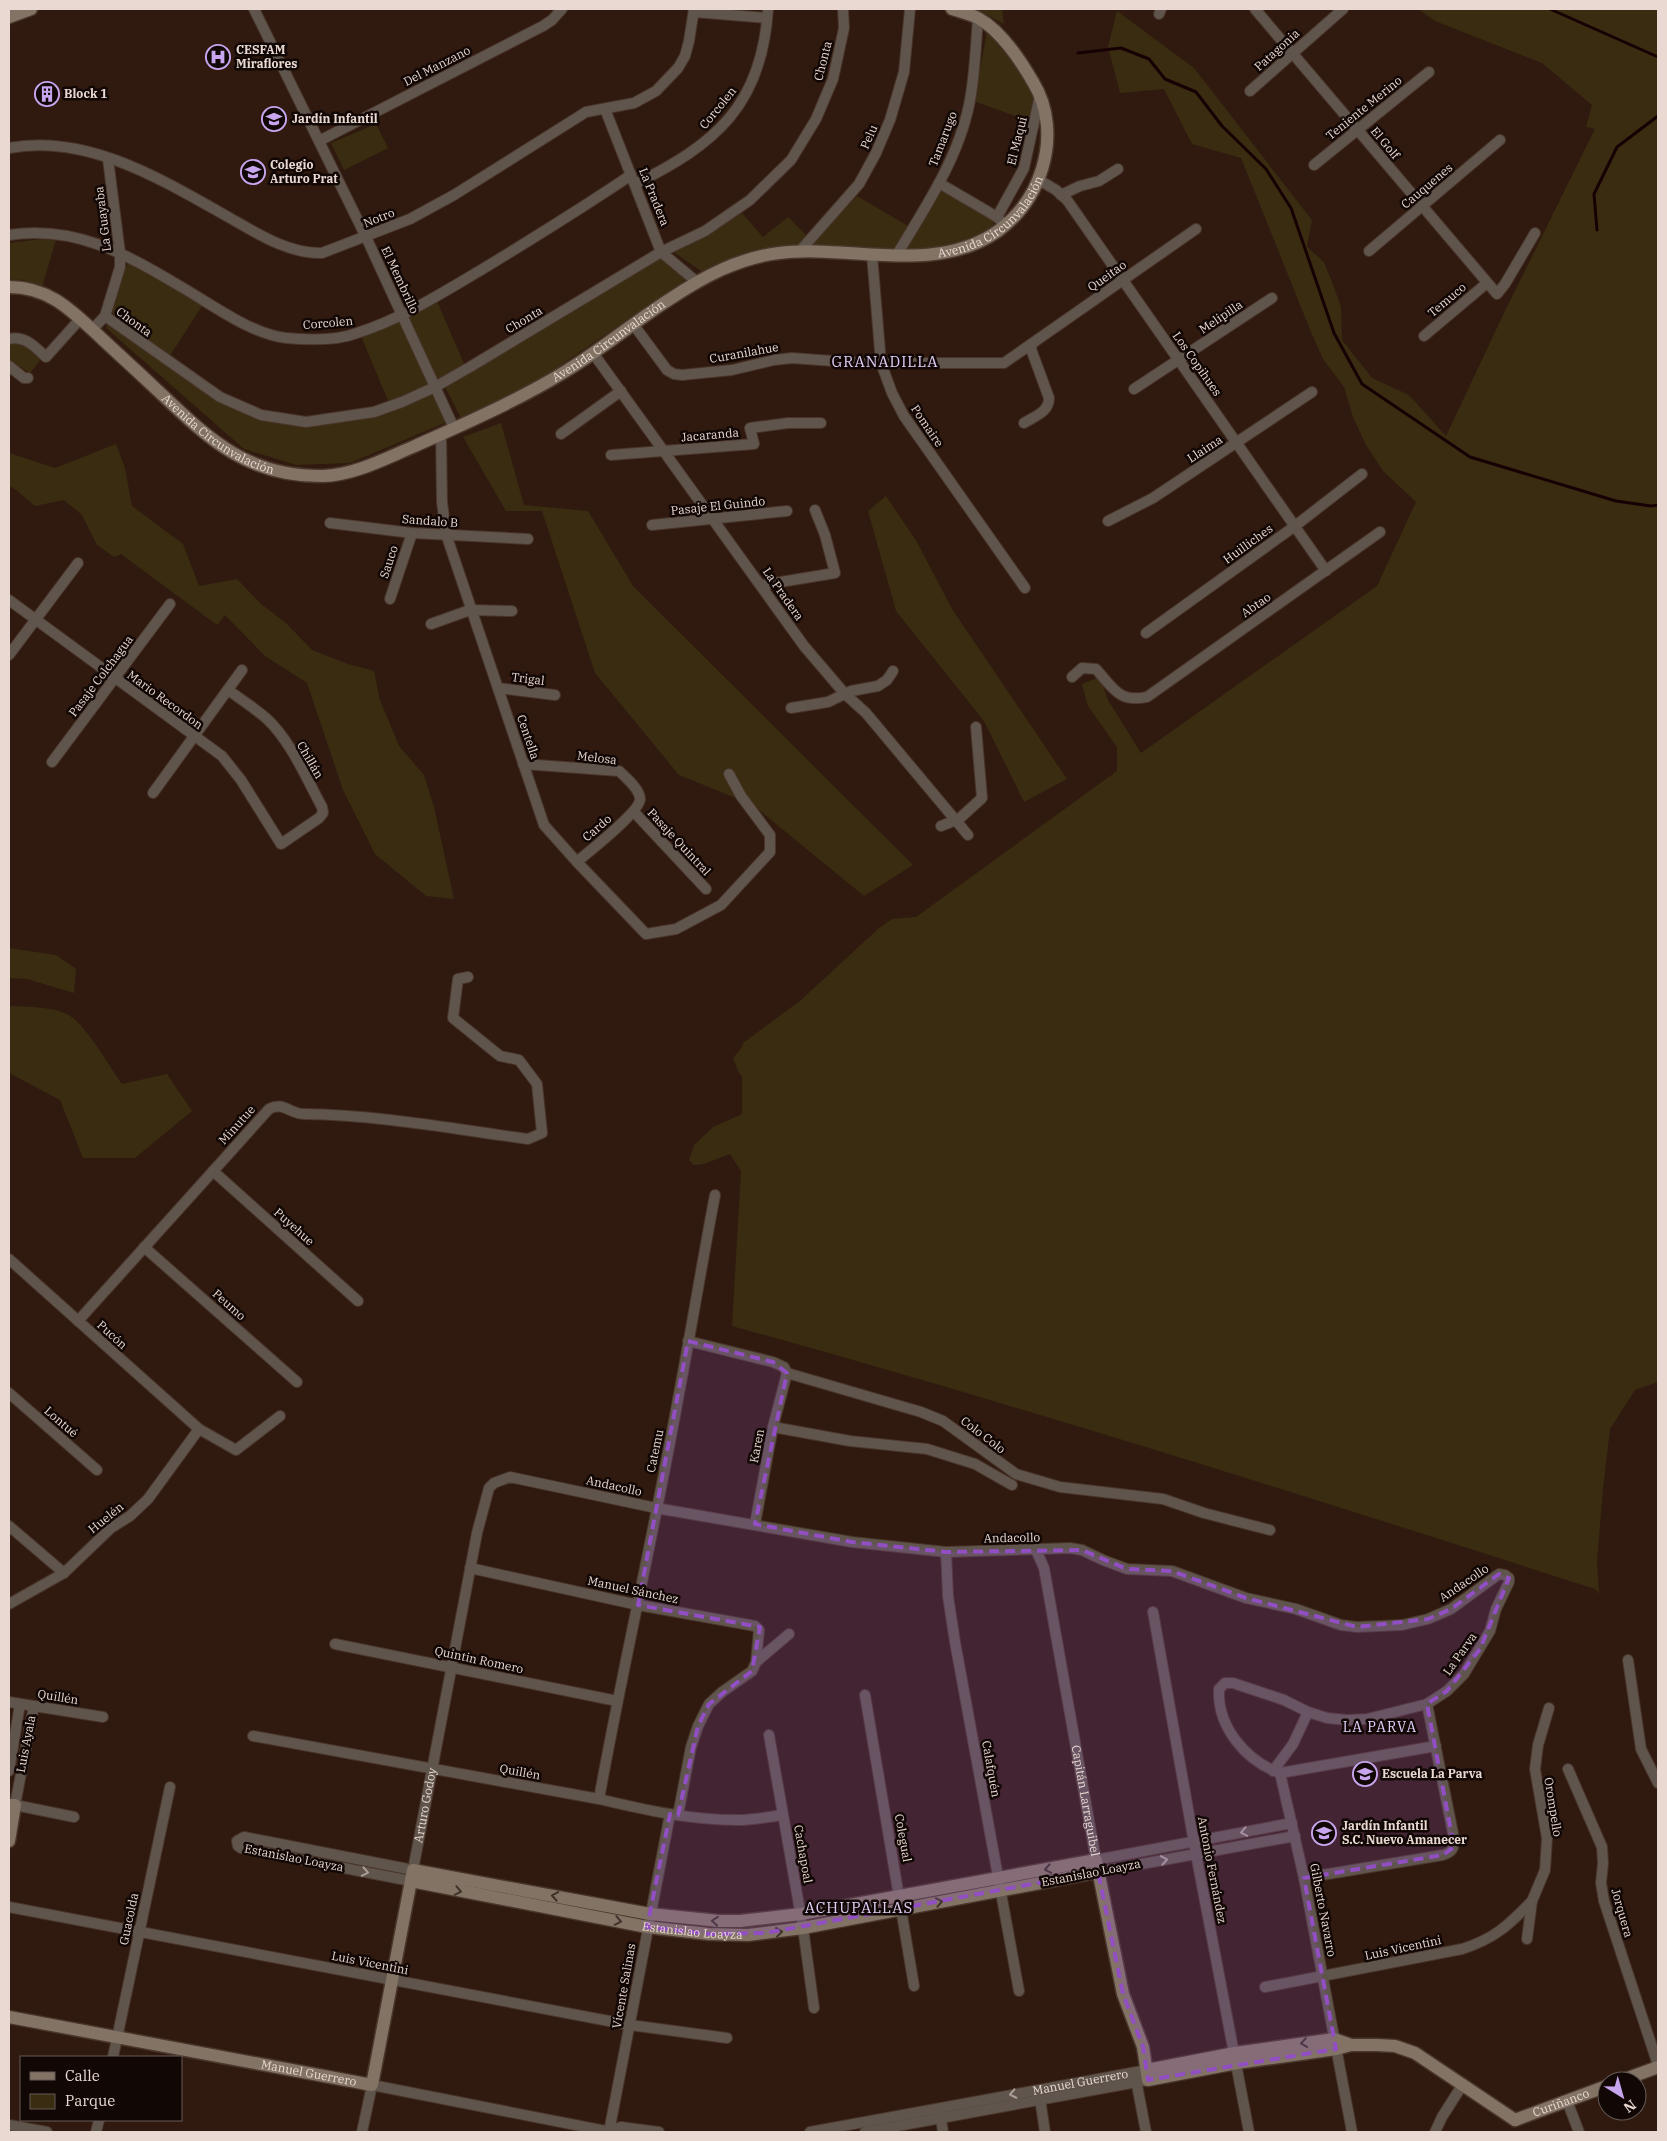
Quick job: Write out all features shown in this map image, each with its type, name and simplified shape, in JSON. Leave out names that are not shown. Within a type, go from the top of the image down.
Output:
[{"type":"street","points":[[9,17],[30,9]]},
{"type":"street","name":"El Membrillo","points":[[254,9],[366,237],[454,428]]},
{"type":"street","name":"Del Manzano","points":[[319,141],[543,26],[552,20],[562,9]]},
{"type":"street","name":"Chonta","points":[[105,316],[220,397],[260,415],[306,422],[352,416],[374,412],[435,387],[662,252],[705,232],[750,200],[791,160],[816,119],[833,78],[844,28],[842,9]]},
{"type":"street","name":"Pelu","points":[[799,252],[858,184],[876,153],[890,120],[904,72],[910,9]]},
{"type":"street","name":"Avenida Circunvalación","points":[[9,287],[25,288],[46,294],[61,302],[81,318],[217,445],[246,461],[279,471],[319,476],[343,474],[379,461],[441,434],[535,389],[593,353],[697,282],[723,268],[780,253],[830,251],[896,256],[940,252],[962,248],[979,242],[1001,221],[1028,201],[1039,180],[1047,145],[1047,125],[1040,94],[1006,44],[989,26],[978,18],[952,9]]},
{"type":"street","name":"El Golf","points":[[1254,9],[1497,294],[1505,284],[1535,233]]},
{"type":"street","name":"Patagonia","points":[[1250,91],[1343,9]]},
{"type":"street","points":[[694,10],[768,13]]},
{"type":"street","name":"Notro","points":[[9,148],[32,145],[64,147],[108,159],[148,173],[249,229],[291,249],[307,253],[322,253],[410,219],[454,195],[586,112],[634,103],[645,98],[669,79],[684,56],[689,41],[694,10]]},
{"type":"street","name":"Corcolen","points":[[9,235],[35,232],[66,235],[94,242],[120,253],[241,322],[264,332],[285,338],[316,339],[357,334],[438,296],[633,179],[684,158],[702,145],[722,126],[742,101],[756,74],[764,43],[768,13]]},
{"type":"street","name":"Tamarugo","points":[[896,256],[940,183],[962,130],[971,95],[978,18]]},
{"type":"street","name":"Teniente Merino","points":[[1314,164],[1429,72]]},
{"type":"street","name":"El Maqui","points":[[1001,221],[1024,168],[1040,94]]},
{"type":"street","name":"La Pradera","points":[[606,109],[662,252],[697,282]]},
{"type":"street","name":"Cauquenes","points":[[1369,251],[1500,140]]},
{"type":"street","name":"La Guayaba","points":[[92,330],[105,316],[120,267],[120,253],[108,159]]},
{"type":"street","points":[[1061,194],[1099,181],[1118,169]]},
{"type":"street","name":"Los Copihues","points":[[1039,180],[1061,194],[1124,280],[1326,571]]},
{"type":"street","points":[[940,183],[1001,221]]},
{"type":"street","name":"Queitao","points":[[1004,363],[1196,229]]},
{"type":"street","name":"Pomaire","points":[[872,255],[881,363],[892,393],[904,416],[1025,588]]},
{"type":"street","name":"Temuco","points":[[1424,336],[1487,283]]},
{"type":"street","name":"Melipilla","points":[[1134,389],[1272,298]]},
{"type":"street","points":[[9,339],[20,338],[26,340],[46,357],[81,318]]},
{"type":"street","name":"Curanilahue","points":[[633,324],[668,370],[674,374],[682,375],[732,370],[774,360],[792,358],[881,363],[1004,363]]},
{"type":"street","points":[[1024,422],[1046,410],[1049,405],[1049,398],[1032,349],[1032,344]]},
{"type":"street","name":"La Pradera","points":[[593,353],[804,646],[845,694],[866,713],[968,835]]},
{"type":"street","points":[[9,366],[24,378],[28,378]]},
{"type":"street","points":[[561,434],[620,391]]},
{"type":"street","name":"Llaima","points":[[1108,521],[1153,498],[1312,392]]},
{"type":"street","name":"Jacaranda","points":[[611,454],[754,444],[750,428],[788,422],[821,424]]},
{"type":"street","name":"Centella","points":[[441,434],[442,502],[446,534],[470,610],[544,825],[646,934],[676,928],[721,905],[770,852],[770,835],[741,796],[729,774]]},
{"type":"street","name":"Huilliches","points":[[1146,633],[1295,526],[1362,474]]},
{"type":"street","points":[[762,586],[835,573],[825,535],[815,510]]},
{"type":"street","name":"Pasaje El Guindo","points":[[652,525],[787,511]]},
{"type":"street","name":"Sandalo B","points":[[330,523],[412,532],[528,539]]},
{"type":"street","name":"Sauco","points":[[390,599],[412,532]]},
{"type":"street","name":"Abtao","points":[[1072,677],[1082,668],[1096,669],[1122,697],[1135,700],[1147,697],[1380,532]]},
{"type":"street","points":[[9,655],[78,563]]},
{"type":"street","name":"Mario Recordon","points":[[9,600],[222,756],[232,766],[281,844]]},
{"type":"street","name":"Pasaje Colchagua","points":[[52,762],[170,604]]},
{"type":"street","points":[[432,624],[470,610],[512,611]]},
{"type":"street","points":[[153,793],[242,670]]},
{"type":"street","points":[[791,708],[828,702],[856,689],[878,686],[887,680],[893,671]]},
{"type":"street","name":"Trigal","points":[[498,688],[555,695]]},
{"type":"street","name":"Chillán","points":[[228,690],[266,718],[276,729],[301,768],[322,807],[322,813],[319,818],[281,844]]},
{"type":"street","points":[[940,826],[957,820],[981,800],[976,727]]},
{"type":"street","name":"Melosa","points":[[524,764],[619,771],[639,794],[640,800],[634,812]]},
{"type":"street","name":"Cardo","points":[[577,862],[634,812]]},
{"type":"street","name":"Pasaje Quintral","points":[[634,812],[706,889]]},
{"type":"street","name":"Minutue","points":[[78,1321],[144,1246],[269,1109],[275,1105],[301,1114],[364,1118],[528,1139],[542,1133],[537,1084],[533,1078],[519,1060],[500,1056],[453,1018],[458,979],[468,977]]},
{"type":"street","name":"Puyehue","points":[[213,1171],[358,1301]]},
{"type":"street","name":"Catemu","points":[[599,1799],[678,1400],[715,1195]]},
{"type":"street","name":"Peumo","points":[[144,1246],[297,1382]]},
{"type":"street","name":"Pucón","points":[[9,1259],[199,1429],[236,1450],[280,1416]]},
{"type":"street","name":"Colo Colo","points":[[688,1341],[773,1362],[784,1367],[787,1373],[921,1412],[949,1426],[1016,1474],[1030,1479],[1060,1487],[1163,1499],[1213,1516],[1270,1530]]},
{"type":"street","name":"Karen","points":[[755,1524],[774,1427],[787,1373]]},
{"type":"street","name":"Lontué","points":[[9,1393],[97,1470]]},
{"type":"street","name":"Colo Colo","points":[[774,1427],[850,1440],[927,1449],[975,1464],[1012,1485]]},
{"type":"street","name":"Huelén","points":[[9,1604],[64,1573],[111,1528],[130,1516],[148,1499],[199,1429]]},
{"type":"street","name":"Andacollo","points":[[494,1483],[510,1477],[656,1508],[852,1542],[946,1552],[1070,1548],[1082,1550],[1127,1569],[1172,1572],[1246,1598],[1296,1609],[1341,1625],[1357,1627],[1402,1625],[1428,1619],[1450,1609],[1499,1574],[1509,1578]]},
{"type":"street","name":"Arturo Godoy","points":[[362,2132],[477,1533],[489,1488],[494,1483]]},
{"type":"street","points":[[9,1526],[64,1573]]},
{"type":"street","name":"Capitán Larraguibel","points":[[1036,1550],[1044,1568],[1097,1866],[1123,1994],[1140,2035],[1141,2076],[1146,2132]]},
{"type":"street","name":"Calafquén","points":[[946,1552],[948,1596],[954,1633],[1019,1991]]},
{"type":"street","name":"Manuel Sánchez","points":[[470,1568],[638,1605],[755,1626],[759,1630],[760,1635],[755,1664]]},
{"type":"street","name":"La Parva","points":[[1276,1772],[1263,1767],[1238,1745],[1231,1734],[1224,1721],[1220,1703],[1219,1689],[1225,1683],[1233,1683],[1284,1700],[1308,1712],[1327,1718],[1366,1719],[1427,1704],[1447,1692],[1464,1674],[1490,1631],[1496,1609],[1509,1582],[1509,1578]]},
{"type":"street","name":"Antonio Fernández","points":[[1153,1612],[1196,1854],[1250,2132]]},
{"type":"street","points":[[755,1664],[789,1634]]},
{"type":"street","name":"Quintin Romero","points":[[335,1644],[617,1701]]},
{"type":"street","points":[[1628,1660],[1642,1749],[1658,1783]]},
{"type":"street","name":"Vicente Salinas","points":[[609,2132],[647,1927],[691,1747],[698,1726],[709,1704],[722,1692],[752,1671],[755,1664]]},
{"type":"street","name":"Colegual","points":[[865,1695],[914,1986]]},
{"type":"street","name":"Quillén","points":[[9,1702],[103,1717]]},
{"type":"street","name":"Luis Ayala","points":[[9,1771],[20,1704]]},
{"type":"street","points":[[1304,1878],[1442,1855],[1449,1853],[1454,1847],[1454,1838],[1427,1704]]},
{"type":"street","name":"Luis Ayala","points":[[9,1841],[12,1805],[34,1706]]},
{"type":"street","name":"Orompello","points":[[1528,1938],[1532,1901],[1545,1870],[1547,1853],[1546,1823],[1535,1769],[1538,1745],[1549,1708]]},
{"type":"street","points":[[1276,1772],[1294,1744],[1308,1712]]},
{"type":"street","name":"Cachapoal","points":[[769,1735],[803,1928],[814,2008]]},
{"type":"street","name":"Quillén","points":[[252,1736],[599,1799],[674,1815],[739,1820],[783,1815]]},
{"type":"street","points":[[1276,1772],[1436,1746]]},
{"type":"street","name":"Jorquera","points":[[1568,1769],[1602,1847],[1601,1883],[1604,1901],[1658,2066]]},
{"type":"street","name":"Gilberto Navarro","points":[[1276,1772],[1292,1823],[1304,1878],[1352,2132]]},
{"type":"street","name":"Guacolda","points":[[113,2056],[170,1787]]},
{"type":"street","points":[[12,1805],[74,1816]]},
{"type":"street","name":"Estanislao Loayza","points":[[1292,1823],[1194,1842],[1097,1866],[1000,1891],[803,1928],[766,1934],[729,1935],[647,1927],[412,1876],[244,1837],[236,1841],[241,1848],[412,1876],[650,1914],[719,1921],[761,1920],[998,1878],[1097,1866],[1196,1854],[1295,1836]]},
{"type":"street","name":"Luis Vicentini","points":[[1264,1987],[1462,1949],[1482,1943],[1512,1922],[1532,1901]]},
{"type":"street","name":"Luis Vicentini","points":[[9,1908],[630,2025],[727,2038]]},
{"type":"street","name":"Manuel Guerrero","points":[[9,2017],[609,2132],[621,2127],[659,2132]]},
{"type":"street","name":"Manuel Guerrero","points":[[865,2132],[940,2114],[1039,2094],[1236,2058],[1335,2044],[1395,2046],[1415,2053],[1464,2084],[1516,2126]]},
{"type":"street","points":[[1645,2071],[1658,2066]]},
{"type":"street","points":[[1435,2132],[1442,2117],[1464,2084]]},
{"type":"street","name":"Curiñanco","points":[[1516,2126],[1567,2101],[1597,2090]]},
{"type":"street","points":[[1039,2094],[1046,2132]]},
{"type":"street","points":[[1567,2101],[1579,2132]]},
{"type":"street","points":[[940,2114],[943,2132]]},
{"type":"street","name":"Manuel Guerrero","points":[[810,2132],[841,2130],[940,2114]]},
{"type":"street","points":[[9,2125],[47,2132]]},
{"type":"highlighted area","points":[[688,1341],[773,1362],[787,1373],[755,1524],[852,1542],[946,1552],[1082,1550],[1127,1569],[1172,1571],[1246,1598],[1357,1627],[1428,1619],[1451,1609],[1499,1574],[1509,1578],[1480,1649],[1447,1691],[1427,1704],[1454,1847],[1443,1855],[1304,1878],[1336,2049],[1148,2080],[1143,2047],[1123,1994],[1098,1872],[766,1933],[709,1934],[647,1927],[670,1814],[678,1815],[698,1726],[709,1704],[752,1671],[760,1627],[638,1605]]},
{"type":"green space","points":[[976,9],[1002,9],[1004,24]]},
{"type":"green space","points":[[1418,9],[1658,9],[1658,1382],[1635,1390],[1610,1429],[1597,1562],[1599,1594],[1595,1589],[1165,1453],[841,1356],[732,1326],[741,1171],[730,1154],[704,1164],[693,1165],[689,1160],[694,1145],[713,1127],[742,1114],[742,1076],[733,1058],[743,1043],[801,1000],[878,929],[892,919],[916,917],[1117,771],[1117,747],[1088,706],[1082,684],[1100,677],[1108,700],[1141,753],[1377,586],[1416,502],[1383,471],[1366,445],[1353,417],[1344,387],[1323,359],[1311,332],[1241,158],[1192,144],[1164,89],[1120,93],[1108,47],[1117,11],[1194,68],[1312,220],[1307,247],[1324,262],[1334,287],[1341,307],[1342,340],[1372,378],[1409,395],[1446,436],[1504,313],[1595,129],[1586,127],[1592,105],[1542,63],[1435,21]]},
{"type":"green space","points":[[987,32],[1019,70],[1038,100],[1032,122],[974,101]]},
{"type":"green space","points":[[376,124],[388,148],[344,170],[331,143]]},
{"type":"green space","points":[[940,188],[994,219],[993,226],[971,240],[932,250],[901,251]]},
{"type":"green space","points":[[857,196],[910,227],[896,250],[811,244]]},
{"type":"green space","points":[[742,213],[763,237],[788,217],[808,237],[798,246],[759,250],[704,273],[672,251],[705,236]]},
{"type":"green space","points":[[41,239],[56,240],[42,287],[23,280],[9,279],[9,243]]},
{"type":"green space","points":[[665,256],[691,276],[536,382],[461,418],[445,387]]},
{"type":"green space","points":[[128,261],[204,303],[169,357],[112,313]]},
{"type":"green space","points":[[437,301],[465,366],[436,382],[406,314]]},
{"type":"green space","points":[[399,319],[429,384],[425,389],[389,403],[361,336]]},
{"type":"green space","points":[[107,321],[219,399],[306,424],[426,395],[436,395],[447,422],[350,463],[296,465],[244,449],[106,328]]},
{"type":"green space","points":[[21,341],[41,359],[30,373],[9,360],[9,342]]},
{"type":"green space","points":[[501,423],[524,505],[588,511],[633,586],[913,865],[864,896],[753,805],[679,775],[595,673],[542,511],[506,511],[463,437]]},
{"type":"green space","points":[[116,444],[125,468],[132,506],[183,544],[199,586],[237,579],[261,604],[286,623],[312,650],[348,664],[374,671],[380,700],[399,746],[424,775],[434,807],[454,899],[426,896],[375,854],[343,790],[307,683],[265,656],[225,615],[217,625],[121,554],[114,557],[97,545],[82,515],[64,500],[35,506],[9,486],[9,453],[55,468]]},
{"type":"green space","points":[[886,496],[917,542],[952,609],[1067,779],[1024,802],[984,721],[896,611],[868,511]]},
{"type":"green space","points":[[9,948],[56,955],[76,969],[74,993],[27,979],[9,978]]},
{"type":"green space","points":[[9,1006],[51,1009],[67,1014],[86,1032],[122,1084],[167,1074],[192,1111],[135,1158],[83,1158],[60,1100],[9,1073]]},
{"type":"waterway","points":[[1550,9],[1658,57]]},
{"type":"waterway","points":[[1078,53],[1121,48],[1149,59],[1165,79],[1196,92],[1222,126],[1266,169],[1291,208],[1334,333],[1362,384],[1470,457],[1616,501],[1651,506],[1658,505]]},
{"type":"waterway","points":[[1597,230],[1594,194],[1617,147],[1658,116]]},
{"type":"place","name":"CESFAM Miraflores","points":[[218,57]]},
{"type":"place","name":"Block 1","points":[[47,94]]},
{"type":"place","name":"Jardín Infantil","points":[[274,119]]},
{"type":"place","name":"Colegio Arturo Prat","points":[[253,172]]},
{"type":"place","name":"Escuela La Parva","points":[[1365,1774]]},
{"type":"place","name":"Jardín Infantil S.C. Nuevo Amanecer","points":[[1324,1833]]},
{"type":"district","name":"GRANADILLA","points":[[885,362]]},
{"type":"district","name":"LA PARVA","points":[[1380,1727]]},
{"type":"district","name":"ACHUPALLAS","points":[[859,1908]]}]
